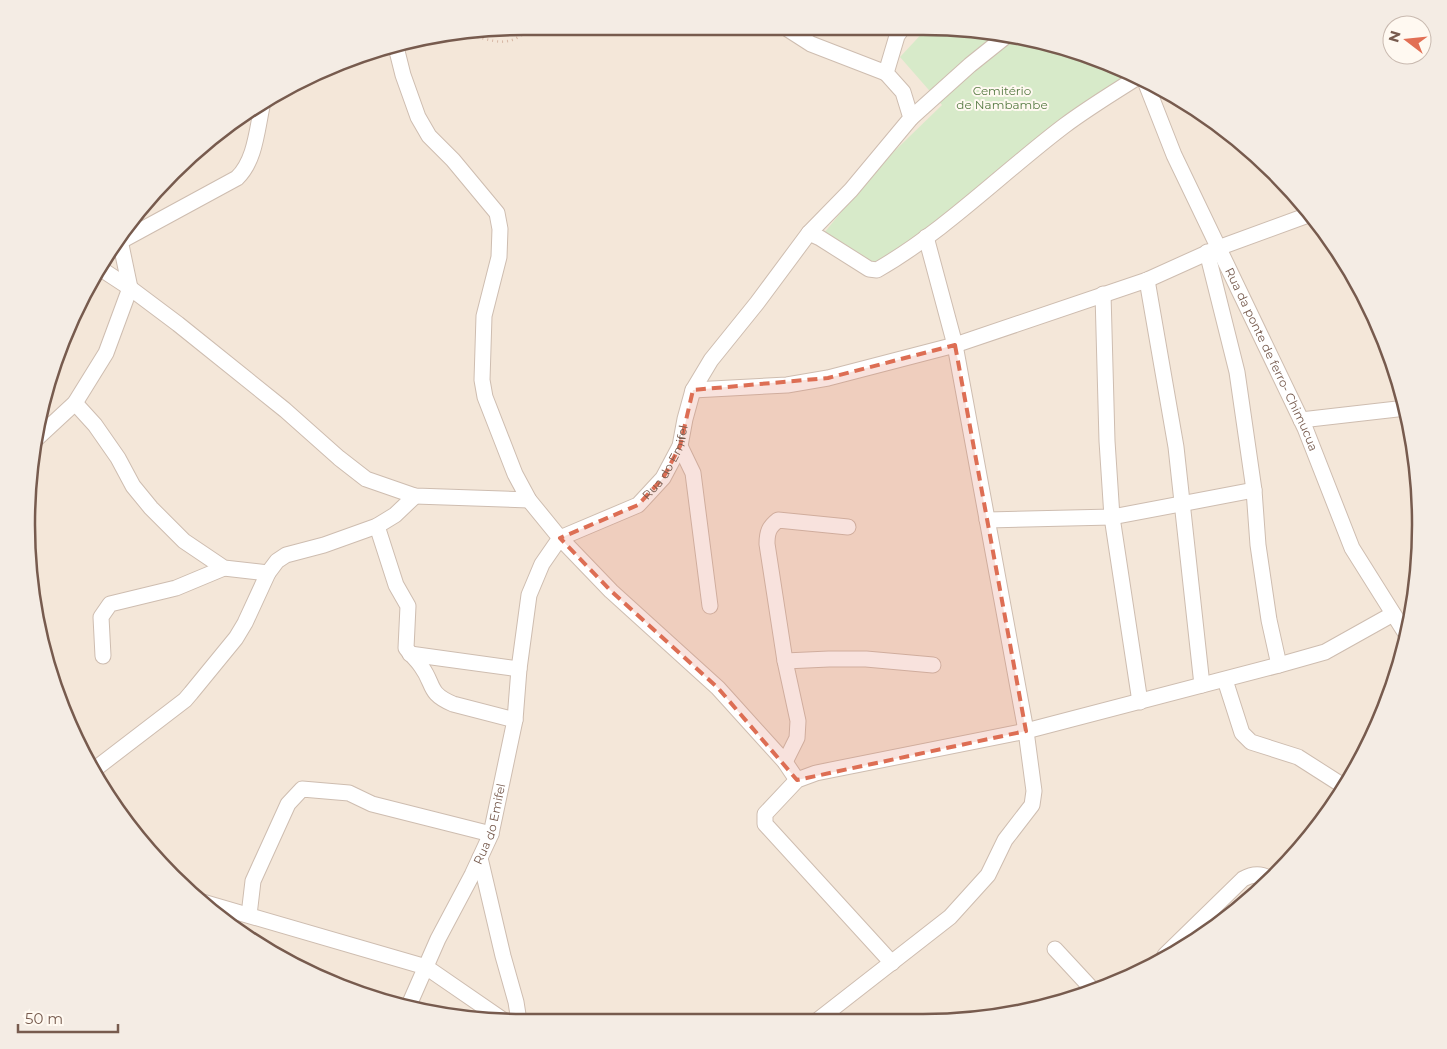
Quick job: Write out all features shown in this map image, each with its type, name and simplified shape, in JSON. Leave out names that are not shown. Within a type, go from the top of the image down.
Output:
[{"type":"street","points":[[797,35],[811,44],[886,73],[903,92],[911,118]]},
{"type":"street","points":[[886,73],[898,35]]},
{"type":"street","name":"Rua do Emifel","points":[[411,1000],[438,940],[492,834],[515,720],[519,669],[529,595],[542,564],[560,538],[638,505],[663,478],[680,446],[693,390],[711,360],[757,303],[809,233],[850,190],[911,118],[1000,41]]},
{"type":"street","points":[[398,52],[418,116],[429,136],[453,160],[497,213],[500,229],[499,256],[484,316],[482,380],[485,397],[515,474],[529,500],[560,538],[611,591],[718,688],[785,762],[797,780]]},
{"type":"street","points":[[809,233],[869,268],[877,270],[926,237],[1064,126],[1131,81]]},
{"type":"street","name":"Rua da ponte de ferro- Chimucua","points":[[1149,91],[1212,250],[1301,420],[1352,548],[1401,627]]},
{"type":"street","points":[[130,236],[237,178],[245,170],[250,160],[261,112]]},
{"type":"street","points":[[693,390],[787,385],[828,378],[955,345],[1147,280],[1212,250],[1303,217]]},
{"type":"street","points":[[826,1014],[950,917],[980,885],[988,875],[1013,827],[1032,805],[1034,791],[1026,731],[955,345],[926,237]]},
{"type":"street","points":[[44,432],[75,403],[106,353],[130,288],[121,247]]},
{"type":"street","points":[[1212,250],[1237,372],[1254,490],[1258,545],[1269,620],[1279,665]]},
{"type":"street","points":[[105,273],[130,288],[285,410],[338,458],[366,479],[415,496],[529,500]]},
{"type":"street","points":[[1147,280],[1176,447],[1202,685]]},
{"type":"street","points":[[1103,294],[1107,441],[1112,516],[1140,702]]},
{"type":"street","points":[[75,403],[95,425],[118,458],[134,486],[151,508],[184,541],[224,568],[268,573]]},
{"type":"street","points":[[1301,420],[1398,409]]},
{"type":"street","points":[[680,446],[693,472],[710,606]]},
{"type":"street","points":[[987,520],[1112,516],[1254,490]]},
{"type":"street","points":[[99,765],[185,700],[245,623],[268,573],[277,561],[286,555],[324,545],[377,526],[395,515],[415,496]]},
{"type":"street","points":[[785,762],[797,738],[798,721],[786,661],[767,535],[770,526],[778,520],[848,527]]},
{"type":"street","points":[[377,526],[396,585],[408,606],[406,648],[422,667],[431,688],[444,700],[454,704],[515,720]]},
{"type":"street","points":[[104,656],[101,617],[110,604],[176,588],[224,568]]},
{"type":"street","points":[[892,964],[765,824],[765,814],[797,780],[816,773],[1026,731],[1279,665],[1325,652],[1393,614]]},
{"type":"street","points":[[410,654],[519,669]]},
{"type":"street","points":[[786,661],[866,659],[933,665]]},
{"type":"street","points":[[1225,680],[1242,733],[1251,742],[1298,757],[1338,783]]},
{"type":"street","points":[[248,916],[253,880],[288,804],[302,789],[349,792],[372,804],[492,834]]},
{"type":"street","points":[[480,858],[518,1014]]},
{"type":"street","points":[[1180,940],[1243,879],[1251,875],[1264,876]]},
{"type":"street","points":[[220,907],[426,967],[493,1013]]},
{"type":"street","points":[[1055,948],[1088,985]]},
{"type":"path","points":[[482,37],[504,42],[516,40],[521,35]]},
{"type":"highlighted area","points":[[955,345],[1026,731],[797,780],[718,688],[611,591],[560,538],[638,505],[663,478],[680,446],[693,390],[828,378]]},
{"type":"shaded area","points":[[922,35],[955,36],[1018,44],[1080,61],[1110,72],[1139,85],[1167,101],[1194,117],[1245,156],[1291,202],[1330,253],[1346,280],[1362,308],[1386,367],[1403,429],[1408,461],[1412,524],[1411,557],[1403,620],[1395,651],[1375,712],[1362,741],[1330,796],[1311,822],[1269,871],[1245,893],[1194,932],[1139,964],[1080,988],[1018,1005],[955,1013],[922,1014],[492,1013],[429,1005],[398,997],[337,977],[308,964],[253,932],[227,913],[178,871],[156,847],[117,796],[85,741],[61,682],[44,620],[36,557],[36,492],[39,461],[44,429],[52,398],[72,337],[85,308],[117,253],[156,202],[202,156],[253,117],[308,85],[367,61],[429,44],[492,36]]},
{"type":"green space","name":"Cemitério de Nambambe","points":[[921,35],[986,39],[1018,44],[1080,61],[1132,82],[877,270],[820,238],[876,169],[942,105],[900,57]]}]
